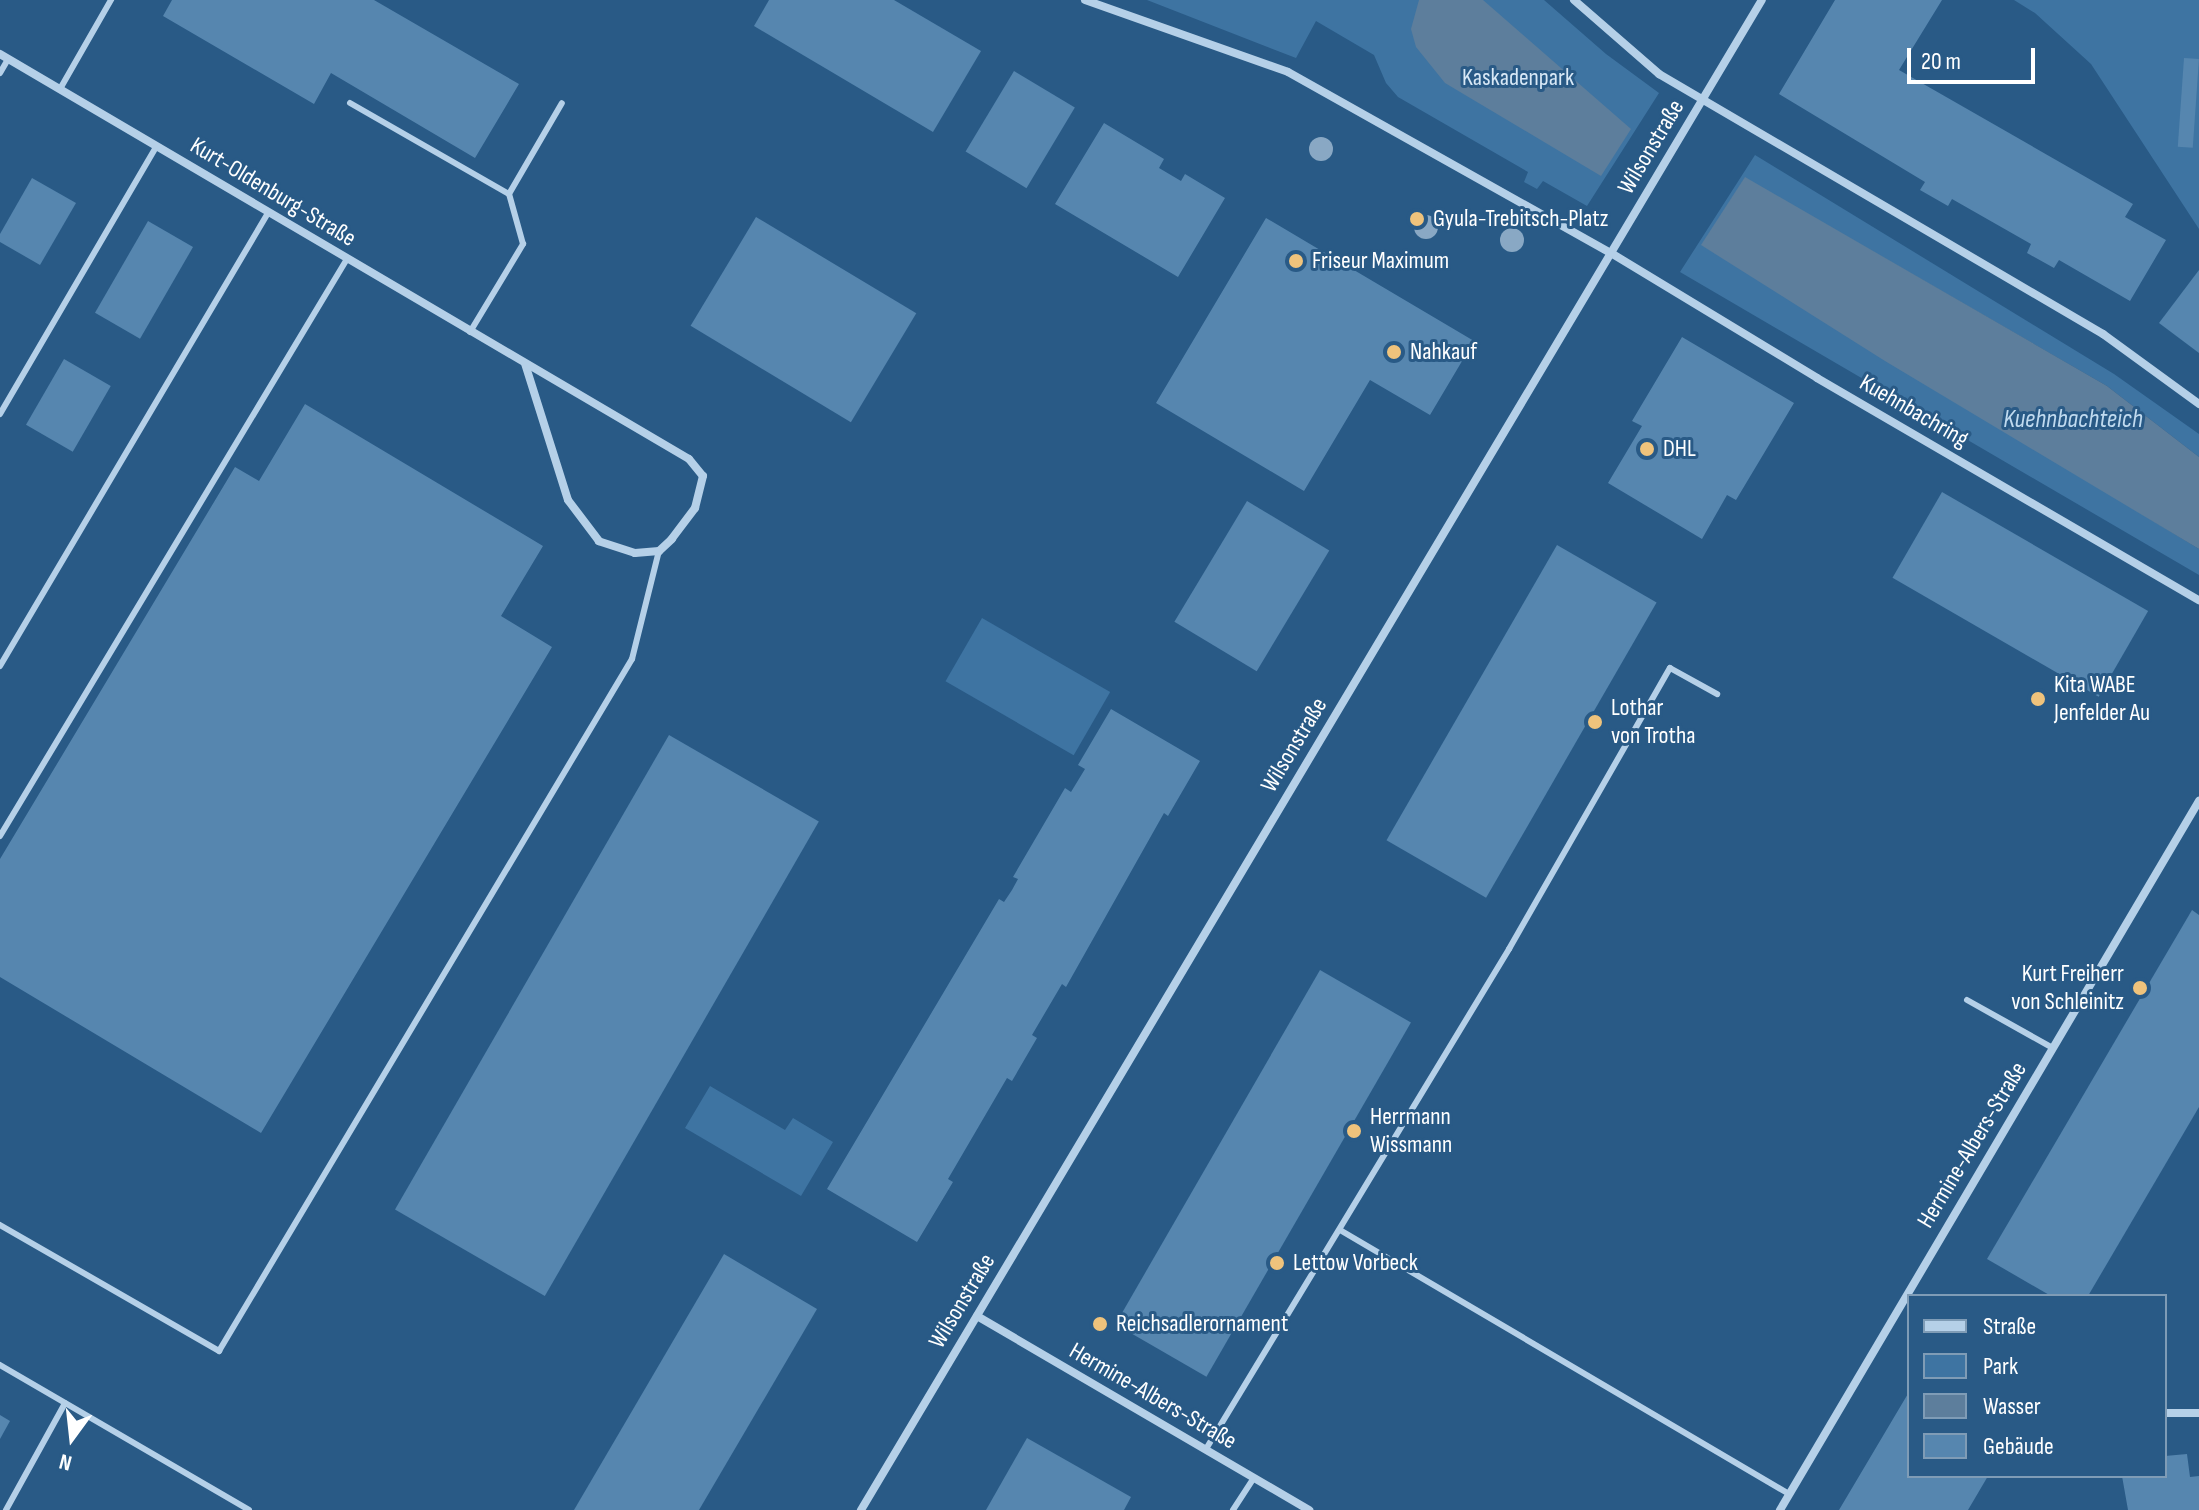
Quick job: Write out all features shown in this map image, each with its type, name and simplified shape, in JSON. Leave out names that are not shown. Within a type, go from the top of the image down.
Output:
[{"type":"street","points":[[1085,0],[1288,72],[1611,253]]},
{"type":"street","points":[[1574,0],[1659,74],[2103,334],[2199,404]]},
{"type":"street","name":"Wilsonstraße","points":[[861,1510],[1762,0]]},
{"type":"street","name":"Kurt-Oldenburg-Straße","points":[[4,57],[689,459],[703,476],[695,508],[659,551]]},
{"type":"street","name":"Kuehnbachring","points":[[1611,253],[2199,600]]},
{"type":"street","points":[[525,364],[568,500],[599,541],[635,553],[659,551]]},
{"type":"street","name":"Hermine-Albers-Straße","points":[[1912,1294],[2199,801]]},
{"type":"street","name":"Hermine-Albers-Straße","points":[[1780,1510],[1905,1306]]},
{"type":"street","name":"Hermine-Albers-Straße","points":[[977,1316],[1309,1510]]},
{"type":"street","points":[[2167,1413],[2199,1413]]},
{"type":"lane","points":[[60,89],[111,0]]},
{"type":"lane","points":[[0,73],[4,57]]},
{"type":"lane","points":[[350,103],[509,194],[523,244],[470,332]]},
{"type":"lane","points":[[509,194],[562,103]]},
{"type":"lane","points":[[0,414],[156,147]]},
{"type":"lane","points":[[0,666],[268,213]]},
{"type":"lane","points":[[0,836],[347,259]]},
{"type":"lane","points":[[0,1225],[219,1351],[632,659],[659,551]]},
{"type":"lane","points":[[1206,1449],[1509,949],[1670,668],[1717,694]]},
{"type":"lane","points":[[1967,1000],[2053,1048]]},
{"type":"lane","points":[[1340,1230],[1789,1494]]},
{"type":"lane","points":[[0,1365],[249,1510]]},
{"type":"lane","points":[[6,1510],[65,1403]]},
{"type":"lane","points":[[1233,1510],[1254,1478]]},
{"type":"green space","name":"Kaskadenpark","points":[[1147,0],[1544,0],[1606,54],[1659,93],[1587,206],[1543,181],[1537,189],[1524,182],[1528,172],[1398,97],[1386,83],[1374,55],[1316,21],[1296,58]]},
{"type":"green space","points":[[2014,0],[2199,0],[2199,229],[2091,64],[2035,13]]},
{"type":"green space","points":[[1755,155],[2114,374],[2199,434],[2199,457],[2107,386],[1745,178],[1702,245],[2199,549],[2199,575],[1680,272]]},
{"type":"green space","points":[[982,618],[1110,692],[1074,755],[946,681]]},
{"type":"green space","points":[[710,1086],[785,1130],[793,1118],[833,1142],[801,1196],[685,1128]]},
{"type":"water","points":[[1419,0],[1483,0],[1631,129],[1601,176],[1445,83],[1416,47],[1411,29]]},
{"type":"water","name":"Kuehnbachteich","points":[[1745,177],[2107,386],[2199,457],[2199,549],[1885,361],[1701,245]]},
{"type":"building","points":[[172,0],[374,0],[519,84],[475,158],[331,73],[314,104],[163,16]]},
{"type":"building","points":[[769,0],[894,0],[981,51],[933,132],[754,26]]},
{"type":"building","points":[[1835,0],[1942,0],[1899,70],[2133,204],[2125,217],[2166,240],[2130,301],[2059,260],[2054,268],[2027,253],[2031,244],[1952,199],[1948,206],[1920,190],[1925,182],[1779,94]]},
{"type":"building","points":[[2184,58],[2199,59],[2193,148],[2178,147]]},
{"type":"building","points":[[1014,71],[1075,108],[1026,188],[966,152]]},
{"type":"building","points":[[1104,123],[1164,159],[1159,168],[1181,181],[1185,174],[1225,198],[1178,277],[1055,204]]},
{"type":"building","points":[[32,178],[76,203],[40,265],[0,242],[0,234]]},
{"type":"building","points":[[756,217],[916,313],[851,422],[691,326]]},
{"type":"building","points":[[1266,218],[1474,341],[1430,415],[1370,380],[1304,491],[1156,403]]},
{"type":"building","points":[[148,221],[193,247],[140,339],[95,313]]},
{"type":"building","points":[[2199,270],[2199,353],[2159,323]]},
{"type":"building","points":[[1682,337],[1794,403],[1736,500],[1727,495],[1702,539],[1608,483],[1642,426],[1632,421]]},
{"type":"building","points":[[64,359],[111,386],[73,452],[26,425]]},
{"type":"building","points":[[305,404],[543,546],[501,616],[552,647],[261,1133],[0,977],[0,859],[235,467],[259,481]]},
{"type":"building","points":[[1942,492],[2148,611],[2099,697],[1892,578]]},
{"type":"building","points":[[1247,501],[1329,550],[1257,671],[1174,622]]},
{"type":"building","points":[[1557,545],[1657,602],[1486,898],[1386,840]]},
{"type":"building","points":[[1111,709],[1200,761],[1168,816],[1164,813],[1066,987],[1062,984],[1032,1035],[1037,1038],[1012,1081],[1007,1078],[948,1179],[953,1182],[917,1242],[827,1189],[999,899],[1004,902],[1012,890],[1018,879],[1013,877],[1065,788],[1071,792],[1085,769],[1078,765]]},
{"type":"building","points":[[669,735],[819,822],[545,1296],[395,1210]]},
{"type":"building","points":[[2192,910],[2199,915],[2199,1107],[2089,1294],[2048,1294],[1987,1259]]},
{"type":"building","points":[[1320,970],[1411,1023],[1206,1377],[1116,1324]]},
{"type":"building","points":[[724,1254],[817,1309],[699,1510],[574,1510]]},
{"type":"building","points":[[1907,1395],[1907,1478],[1987,1478],[1968,1510],[1839,1510]]},
{"type":"building","points":[[0,1415],[10,1421],[0,1439]]},
{"type":"building","points":[[1027,1438],[1131,1497],[1124,1510],[986,1510]]},
{"type":"building","points":[[2187,1454],[2190,1477],[2199,1476],[2199,1510],[2128,1510],[2122,1478],[2167,1478],[2167,1456]]},
{"type":"place","name":"Gyula-Trebitsch-Platz","points":[[1417,219]]},
{"type":"place","name":"Friseur Maximum","points":[[1296,261]]},
{"type":"place","name":"Nahkauf","points":[[1394,352]]},
{"type":"place","name":"DHL","points":[[1647,449]]},
{"type":"place","name":"Kita WABE Jenfelder Au","points":[[2038,699]]},
{"type":"place","name":"Lothar von Trotha","points":[[1595,722]]},
{"type":"place","name":"Kurt Freiherr von Schleinitz","points":[[2140,988]]},
{"type":"place","name":"Herrmann Wissmann","points":[[1354,1131]]},
{"type":"place","name":"Lettow Vorbeck","points":[[1277,1263]]},
{"type":"place","name":"Reichsadlerornament","points":[[1100,1324]]}]
